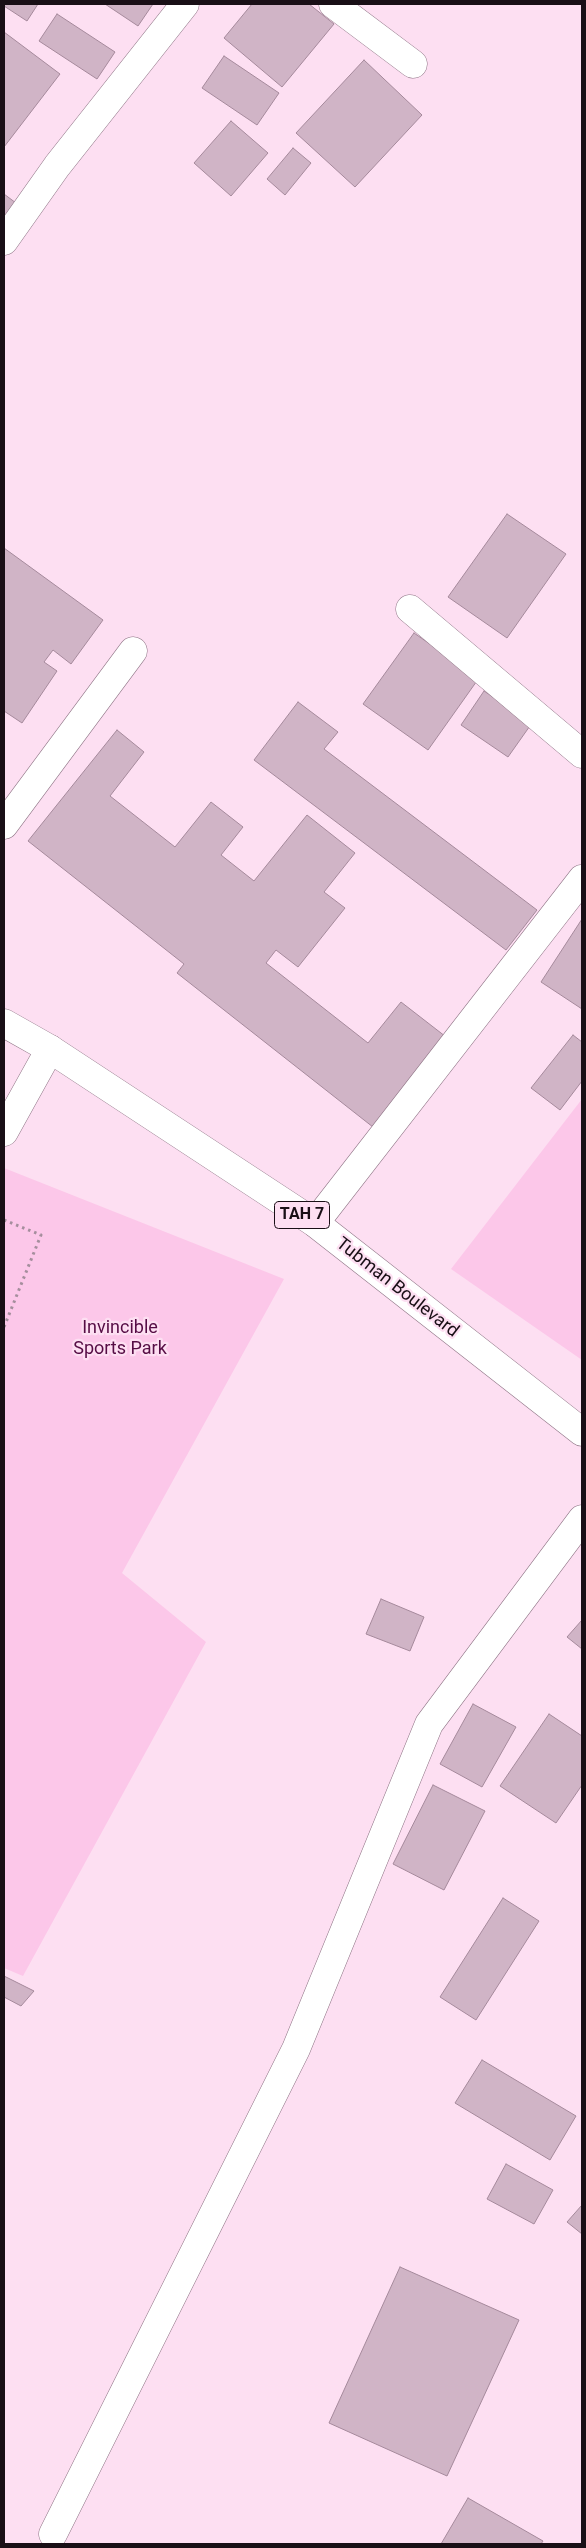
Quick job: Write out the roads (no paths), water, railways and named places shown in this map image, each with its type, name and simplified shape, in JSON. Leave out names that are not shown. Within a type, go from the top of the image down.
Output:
[{"type":"main road","points":[[4,241],[57,166],[185,4]]},
{"type":"main road","points":[[333,4],[413,64]]},
{"type":"main road","points":[[410,609],[582,754]]},
{"type":"main road","points":[[4,825],[133,650]]},
{"type":"main road","points":[[315,1223],[582,879]]},
{"type":"main road","name":"Tubman Boulevard","points":[[4,1023],[50,1049],[315,1223],[582,1432]]},
{"type":"main road","points":[[4,1132],[50,1049]]},
{"type":"main road","points":[[53,2534],[296,2049],[429,1724],[582,1519]]},
{"type":"park label","name":"Invincible Sports Park","points":[[120,1338]]}]
